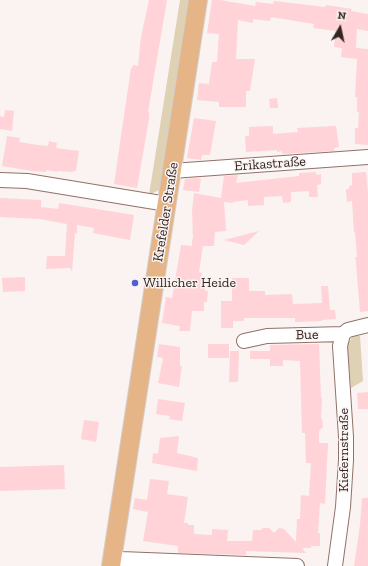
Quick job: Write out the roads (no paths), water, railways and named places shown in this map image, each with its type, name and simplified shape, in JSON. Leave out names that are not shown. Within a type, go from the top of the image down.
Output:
[{"type":"main road","name":"Krefelder Straße","points":[[112,560],[198,0]]},
{"type":"street","name":"Erikastraße","points":[[172,171],[368,157]]},
{"type":"street","points":[[0,180],[27,181],[167,204]]},
{"type":"street","name":"Bue","points":[[244,341],[267,336],[343,334],[348,330],[368,325]]},
{"type":"street","name":"Kiefernstraße","points":[[335,566],[343,507],[346,452],[340,346],[343,334]]},
{"type":"street","points":[[112,560],[121,559],[297,566]]},
{"type":"place","name":"Willicher Heide","points":[[135,283]]}]
